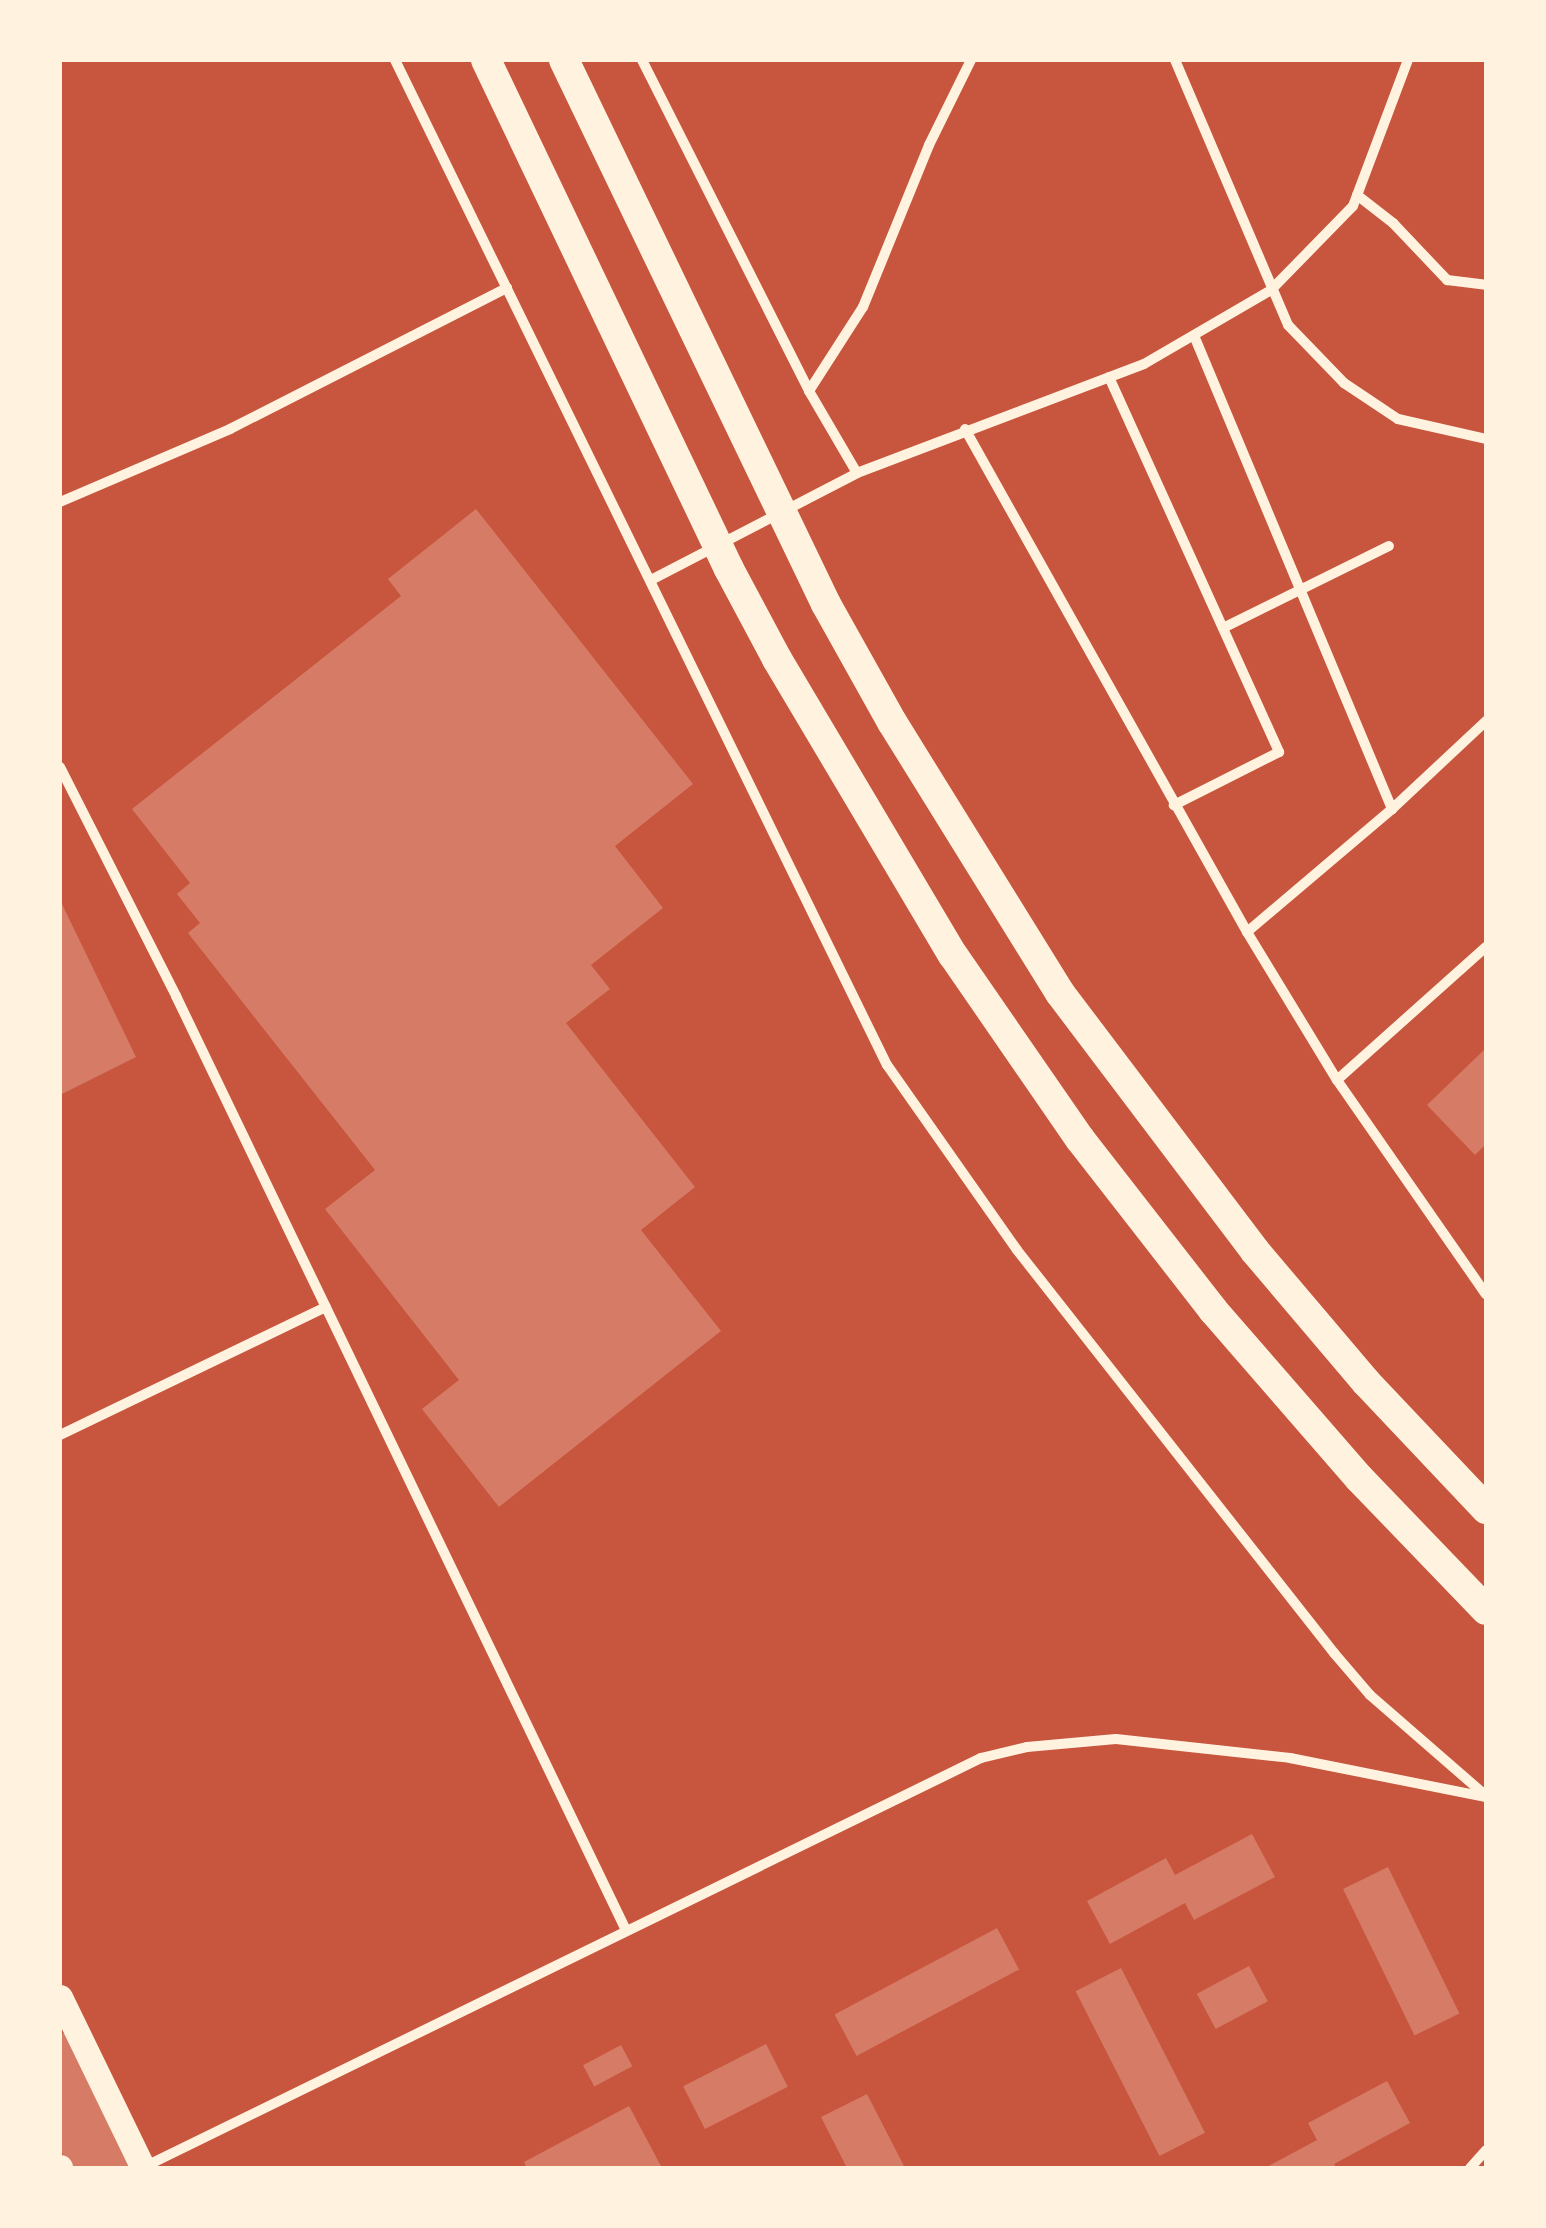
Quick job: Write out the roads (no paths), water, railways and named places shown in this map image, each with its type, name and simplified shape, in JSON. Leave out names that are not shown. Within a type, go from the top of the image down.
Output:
[{"type":"highway","points":[[486,60],[767,640],[953,955],[1080,1139],[1281,1392],[1486,1610]]},
{"type":"highway","points":[[564,60],[830,612],[974,857],[1060,993],[1149,1117],[1354,1367],[1486,1509]]},
{"type":"main road","points":[[60,1998],[143,2168]]},
{"type":"street","points":[[395,60],[887,1066],[930,1131],[1112,1372],[1334,1653],[1370,1694],[1486,1796]]},
{"type":"street","points":[[642,60],[809,391],[857,474]]},
{"type":"street","points":[[809,391],[863,307],[929,145],[971,60]]},
{"type":"street","points":[[1175,60],[1288,325],[1344,382],[1398,419],[1486,439]]},
{"type":"street","points":[[651,580],[857,474],[1109,377],[1195,338],[1271,290],[1353,206],[1408,60]]},
{"type":"street","points":[[1357,194],[1393,222],[1447,280],[1486,285]]},
{"type":"street","points":[[60,502],[230,429],[507,288]]},
{"type":"street","points":[[1195,338],[1392,809]]},
{"type":"street","points":[[1109,377],[1279,752],[1174,805]]},
{"type":"street","points":[[965,430],[1247,932],[1337,1080],[1486,1294]]},
{"type":"street","points":[[1223,628],[1389,546]]},
{"type":"street","points":[[1247,932],[1392,809],[1486,721]]},
{"type":"street","points":[[60,766],[626,1930]]},
{"type":"street","points":[[1337,1080],[1486,947]]},
{"type":"street","points":[[60,1435],[326,1308]]},
{"type":"street","points":[[143,2168],[982,1758],[1028,1747],[1116,1739],[1270,1756],[1414,1779],[1486,1796]]},
{"type":"street","points":[[1470,2168],[1486,2150]]}]
